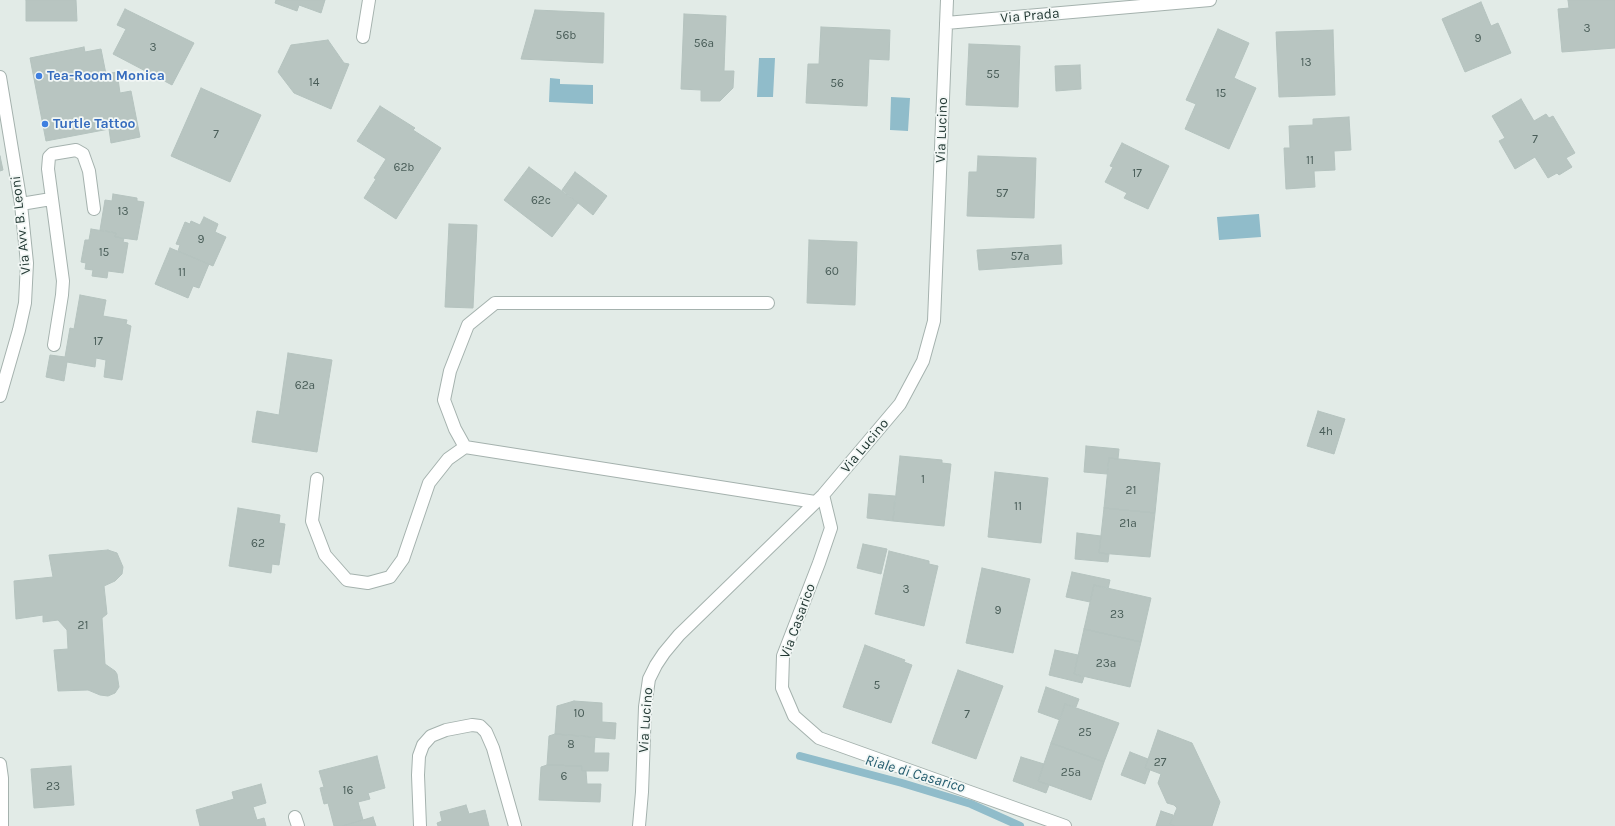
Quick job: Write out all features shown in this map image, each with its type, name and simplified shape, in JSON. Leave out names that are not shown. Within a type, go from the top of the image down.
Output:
[{"type":"street","points":[[363,36],[369,0]]},
{"type":"street","name":"Via Lucino","points":[[639,826],[646,699],[649,678],[656,665],[679,635],[819,499],[900,404],[923,361],[934,320],[947,0]]},
{"type":"street","name":"Via Prada","points":[[946,23],[1210,0]]},
{"type":"street","name":"Via Avv. B. Leoni","points":[[0,77],[22,204],[27,263],[25,303],[19,330],[0,396]]},
{"type":"street","points":[[54,345],[63,282],[51,199],[48,169],[49,156],[56,152],[76,150],[83,154],[89,171],[94,209]]},
{"type":"street","points":[[22,204],[51,199]]},
{"type":"street","points":[[465,447],[454,429],[444,400],[450,371],[468,325],[496,304],[768,303]]},
{"type":"street","points":[[317,479],[312,521],[325,555],[347,580],[368,583],[390,577],[403,559],[429,483],[448,459],[465,447],[819,499]]},
{"type":"street","name":"Via Casarico","points":[[819,499],[831,528],[819,564],[783,656],[782,688],[794,716],[819,738],[1065,826]]},
{"type":"street","points":[[420,826],[418,775],[419,756],[423,745],[431,736],[446,730],[472,725],[480,726],[486,732],[493,748],[515,826]]},
{"type":"street","points":[[0,764],[2,778],[2,826]]},
{"type":"water","points":[[759,58],[775,58],[773,97],[757,97]]},
{"type":"water","points":[[550,78],[560,79],[560,84],[593,85],[593,104],[549,102]]},
{"type":"water","points":[[891,97],[910,98],[908,131],[890,130]]},
{"type":"water","points":[[1259,214],[1261,237],[1219,240],[1217,217]]},
{"type":"building","points":[[26,0],[76,0],[77,21],[26,21]]},
{"type":"building","points":[[276,0],[325,0],[321,13],[299,5],[297,11],[275,3]]},
{"type":"building","points":[[1568,0],[1615,0],[1615,48],[1562,52],[1558,9],[1569,8]]},
{"type":"building","points":[[1481,2],[1491,26],[1498,23],[1511,53],[1465,72],[1442,19]]},
{"type":"building","points":[[125,9],[194,43],[172,85],[113,54],[126,29],[117,25]]},
{"type":"building","points":[[535,10],[604,13],[603,63],[521,59]]},
{"type":"building","points":[[684,14],[726,16],[724,71],[734,71],[733,88],[720,101],[701,101],[701,90],[681,89]]},
{"type":"building","points":[[821,27],[890,30],[889,60],[869,59],[867,106],[806,103],[808,64],[819,64]]},
{"type":"building","points":[[1218,29],[1249,43],[1234,78],[1256,88],[1229,149],[1185,129],[1196,104],[1186,100]]},
{"type":"building","points":[[1333,30],[1335,95],[1279,97],[1276,32]]},
{"type":"building","points":[[328,40],[344,63],[349,64],[331,109],[294,93],[278,72],[291,45]]},
{"type":"building","points":[[969,44],[1020,46],[1018,107],[966,105]]},
{"type":"building","points":[[84,47],[85,52],[101,49],[106,74],[117,72],[120,93],[131,91],[140,137],[111,143],[109,129],[46,141],[30,58]]},
{"type":"building","points":[[1080,65],[1081,89],[1056,91],[1055,66]]},
{"type":"building","points":[[201,88],[261,115],[230,182],[171,156]]},
{"type":"building","points":[[1521,99],[1534,121],[1546,114],[1549,118],[1553,116],[1575,153],[1566,158],[1572,167],[1559,175],[1557,173],[1548,178],[1535,157],[1515,169],[1499,141],[1505,138],[1492,116]]},
{"type":"building","points":[[380,106],[415,128],[413,130],[441,148],[396,219],[364,198],[386,159],[357,141]]},
{"type":"building","points":[[1349,117],[1351,150],[1334,151],[1335,170],[1314,171],[1315,187],[1286,189],[1284,148],[1290,148],[1289,126],[1313,125],[1313,119]]},
{"type":"building","points":[[1122,143],[1169,166],[1148,209],[1124,198],[1127,193],[1105,182],[1113,167],[1110,166]]},
{"type":"building","points":[[0,156],[3,170],[0,171]]},
{"type":"building","points":[[978,156],[1036,158],[1034,218],[967,216],[969,172],[977,172]]},
{"type":"building","points":[[529,167],[578,203],[552,237],[504,200]]},
{"type":"building","points":[[575,172],[607,196],[593,215],[562,190]]},
{"type":"building","points":[[113,194],[137,198],[137,201],[144,202],[137,240],[115,237],[116,233],[100,230],[105,200],[112,201]]},
{"type":"building","points":[[204,217],[218,224],[215,232],[226,237],[213,266],[178,251],[180,245],[176,244],[185,222],[190,224],[191,221],[200,225]]},
{"type":"building","points":[[449,224],[477,225],[473,308],[445,307]]},
{"type":"building","points":[[91,229],[116,233],[115,237],[124,238],[123,242],[128,243],[123,273],[108,271],[107,278],[92,276],[93,270],[85,269],[86,263],[81,262],[85,240],[89,240]]},
{"type":"building","points":[[809,240],[857,242],[855,305],[807,303]]},
{"type":"building","points":[[1061,245],[1062,264],[979,270],[977,250]]},
{"type":"building","points":[[170,248],[209,264],[199,288],[193,286],[188,298],[155,284]]},
{"type":"building","points":[[80,295],[106,300],[103,316],[127,320],[126,324],[131,326],[122,380],[104,377],[106,360],[96,358],[95,367],[67,362],[64,381],[46,377],[50,355],[65,357],[70,328],[74,329]]},
{"type":"building","points":[[288,353],[332,360],[317,452],[252,442],[257,411],[279,415]]},
{"type":"building","points":[[1318,411],[1345,419],[1334,454],[1307,446]]},
{"type":"building","points":[[1086,446],[1119,449],[1118,459],[1109,458],[1107,474],[1084,472]]},
{"type":"building","points":[[900,456],[942,460],[942,463],[951,464],[944,526],[893,521]]},
{"type":"building","points":[[1109,458],[1160,463],[1155,513],[1104,508]]},
{"type":"building","points":[[995,472],[1048,478],[1041,543],[988,537]]},
{"type":"building","points":[[869,494],[895,496],[893,521],[867,518]]},
{"type":"building","points":[[238,508],[280,515],[279,523],[285,524],[279,565],[272,564],[271,573],[229,566]]},
{"type":"building","points":[[1104,508],[1155,513],[1150,557],[1099,553]]},
{"type":"building","points":[[1077,533],[1101,536],[1099,553],[1109,554],[1108,562],[1075,559]]},
{"type":"building","points":[[863,544],[887,549],[881,574],[857,568]]},
{"type":"building","points":[[108,550],[117,553],[123,567],[122,574],[115,581],[104,586],[107,614],[102,618],[105,664],[117,674],[119,687],[115,693],[108,696],[100,695],[88,690],[58,691],[54,650],[68,649],[67,630],[58,620],[43,622],[43,615],[16,619],[14,581],[53,577],[49,555]]},
{"type":"building","points":[[889,551],[929,561],[929,564],[938,566],[924,626],[875,614]]},
{"type":"building","points":[[982,568],[1030,579],[1013,653],[966,643]]},
{"type":"building","points":[[1072,572],[1110,580],[1108,589],[1094,585],[1090,602],[1066,597]]},
{"type":"building","points":[[1094,585],[1151,598],[1141,642],[1084,629]]},
{"type":"building","points":[[1084,629],[1141,642],[1130,687],[1074,674]]},
{"type":"building","points":[[865,645],[905,660],[904,662],[912,665],[891,723],[843,707]]},
{"type":"building","points":[[1055,650],[1078,655],[1074,674],[1084,677],[1082,683],[1049,675]]},
{"type":"building","points":[[958,670],[1003,686],[976,759],[932,743]]},
{"type":"building","points":[[1046,687],[1079,699],[1076,707],[1065,704],[1060,720],[1038,712]]},
{"type":"building","points":[[574,701],[602,703],[602,722],[616,723],[615,739],[555,734],[557,706]]},
{"type":"building","points":[[1065,704],[1119,723],[1104,762],[1051,743]]},
{"type":"building","points":[[1158,730],[1192,743],[1220,802],[1212,826],[1175,826],[1170,824],[1177,808],[1174,805],[1167,803],[1158,783],[1161,774],[1145,768]]},
{"type":"building","points":[[555,734],[595,737],[594,753],[609,753],[608,771],[582,771],[582,766],[547,765],[549,736]]},
{"type":"building","points":[[1051,743],[1104,762],[1091,800],[1038,781]]},
{"type":"building","points":[[1130,752],[1148,759],[1145,768],[1150,770],[1145,784],[1121,775]]},
{"type":"building","points":[[377,756],[385,788],[368,793],[370,799],[358,802],[363,820],[342,826],[334,826],[328,803],[324,804],[320,788],[324,787],[319,771]]},
{"type":"building","points":[[1021,757],[1044,764],[1038,781],[1049,785],[1046,793],[1013,781]]},
{"type":"building","points":[[547,765],[582,766],[582,771],[586,771],[587,784],[601,784],[600,802],[539,800],[541,767]]},
{"type":"building","points":[[71,766],[74,805],[34,808],[31,769]]},
{"type":"building","points":[[261,784],[266,803],[253,807],[257,820],[264,818],[266,826],[200,826],[196,810],[234,799],[232,792]]},
{"type":"building","points":[[466,805],[469,814],[485,810],[489,826],[438,826],[437,823],[442,821],[440,812]]},
{"type":"building","points":[[1161,811],[1173,815],[1170,824],[1175,826],[1156,826]]},
{"type":"building","points":[[373,817],[376,826],[342,826],[363,820]]},
{"type":"waterway","name":"Riale di Casarico","points":[[800,756],[902,783],[971,804],[1020,826]]},
{"type":"place","name":"Tea-Room Monica","points":[[39,76]]},
{"type":"place","name":"Turtle Tattoo","points":[[45,124]]}]
